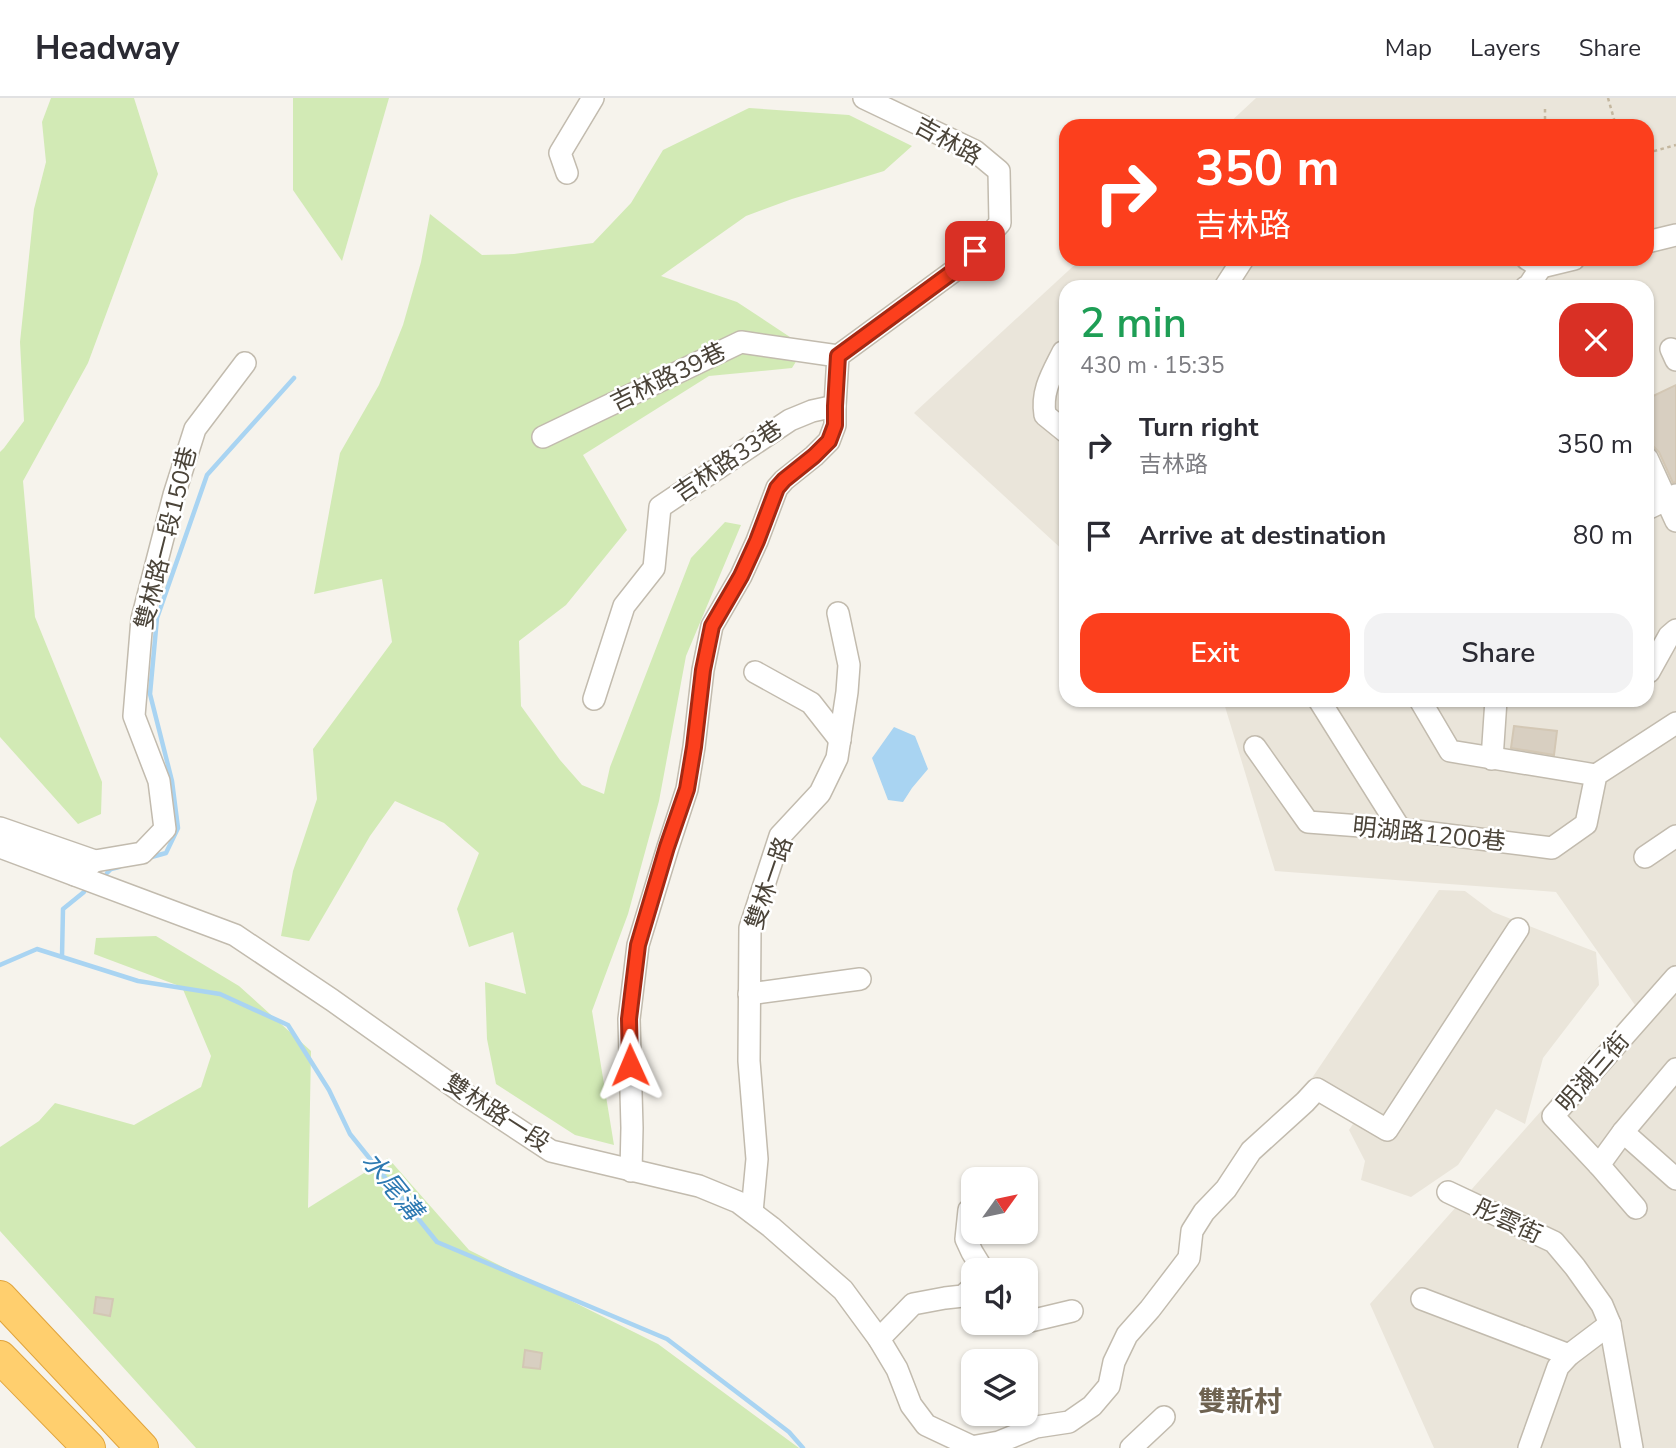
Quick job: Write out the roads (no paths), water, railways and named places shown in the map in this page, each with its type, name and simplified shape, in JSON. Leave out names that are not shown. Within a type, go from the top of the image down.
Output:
[{"type":"highway","points":[[0,1297],[142,1448]]},
{"type":"highway","points":[[0,1358],[69,1448]]},
{"type":"highway","points":[[0,1358],[89,1448]]},
{"type":"street","points":[[567,173],[560,153],[593,98]]},
{"type":"street","name":"吉林路","points":[[838,356],[962,265],[1000,223],[999,171],[975,151],[864,98]]},
{"type":"street","points":[[1654,240],[1676,235]]},
{"type":"street","name":"吉林路39巷","points":[[543,437],[741,342],[838,356]]},
{"type":"street","points":[[631,1171],[629,1019],[638,945],[687,789],[703,670],[712,626],[741,576],[777,488],[829,441],[835,425],[838,356]]},
{"type":"street","points":[[1059,360],[1050,377],[1043,402],[1045,415],[1059,426]]},
{"type":"street","name":"雙林路一段150巷","points":[[75,875],[95,861],[142,853],[166,829],[159,781],[134,716],[142,619],[174,495],[195,429],[245,363]]},
{"type":"street","name":"吉林路33巷","points":[[594,699],[624,606],[654,568],[660,507],[790,420],[835,406]]},
{"type":"street","points":[[1654,469],[1671,497],[1676,521]]},
{"type":"street","points":[[1654,506],[1671,497]]},
{"type":"street","name":"雙林一路","points":[[752,1212],[757,1159],[749,1061],[750,928],[780,835],[820,793],[837,758],[849,665],[838,612]]},
{"type":"street","points":[[1654,663],[1669,636],[1676,630]]},
{"type":"street","points":[[755,672],[811,703],[840,740]]},
{"type":"street","points":[[1323,707],[1400,829]]},
{"type":"street","points":[[1424,707],[1450,751],[1596,775],[1676,723]]},
{"type":"street","points":[[1492,759],[1496,707]]},
{"type":"street","name":"明湖路1200巷","points":[[1255,747],[1308,822],[1400,829],[1552,848],[1586,824],[1596,775]]},
{"type":"street","points":[[0,828],[95,861]]},
{"type":"street","points":[[1645,857],[1676,836]]},
{"type":"street","name":"雙林路一段","points":[[0,847],[235,935],[551,1151],[699,1186],[738,1202],[843,1290],[879,1339],[897,1369],[911,1405],[926,1425],[973,1447]]},
{"type":"street","points":[[973,1447],[999,1442],[1036,1427],[1069,1422],[1092,1406],[1110,1385],[1114,1362],[1127,1335],[1189,1258],[1192,1231],[1204,1212],[1226,1189],[1251,1151],[1317,1089],[1387,1130],[1518,929]]},
{"type":"street","name":"明湖三街","points":[[1636,1208],[1553,1116],[1676,977]]},
{"type":"street","points":[[750,994],[860,979]]},
{"type":"street","points":[[1599,1165],[1676,1069]]},
{"type":"street","points":[[1623,1132],[1676,1180]]},
{"type":"street","name":"彤雲街","points":[[1448,1192],[1554,1242],[1575,1267],[1602,1305],[1610,1324],[1632,1448]]},
{"type":"street","points":[[879,1339],[913,1304],[961,1296]]},
{"type":"street","points":[[1422,1299],[1569,1355]]},
{"type":"street","points":[[1038,1319],[1072,1311]]},
{"type":"street","points":[[1528,1448],[1558,1367],[1569,1355],[1610,1324]]},
{"type":"street","points":[[1131,1448],[1164,1417]]},
{"type":"water","points":[[894,727],[915,736],[928,769],[903,802],[888,800],[872,758]]},
{"type":"waterway","points":[[148,858],[166,853],[178,828],[172,781],[150,694],[157,618],[207,475],[294,378]]},
{"type":"waterway","points":[[107,873],[119,867]]},
{"type":"waterway","points":[[62,956],[63,909],[84,892]]},
{"type":"waterway","name":"水尾溝","points":[[0,965],[37,949],[138,981],[220,994],[288,1025],[329,1090],[350,1134],[437,1242],[667,1339],[789,1432],[803,1448]]},
{"type":"district","name":"雙新村","points":[[1240,1402]]}]
